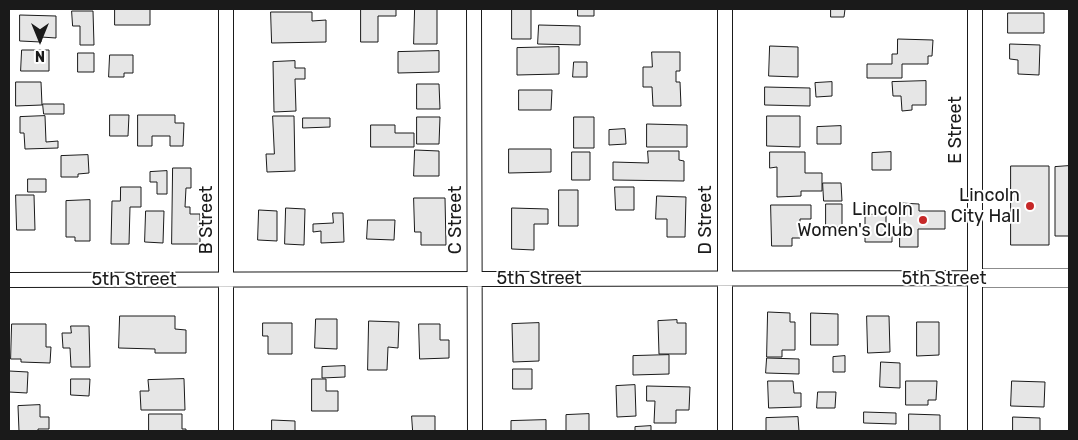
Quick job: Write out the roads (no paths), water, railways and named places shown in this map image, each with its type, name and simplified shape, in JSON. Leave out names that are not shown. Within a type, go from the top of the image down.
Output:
[{"type":"street","name":"B Street","points":[[226,9],[226,431]]},
{"type":"street","name":"C Street","points":[[474,9],[475,431]]},
{"type":"street","name":"D Street","points":[[725,9],[725,431]]},
{"type":"street","name":"E Street","points":[[975,9],[975,431]]},
{"type":"street","name":"5th Street","points":[[9,280],[1069,278]]},
{"type":"place","name":"Lincoln City Hall","points":[[1030,206]]},
{"type":"place","name":"Lincoln Women's Club","points":[[923,220]]}]
